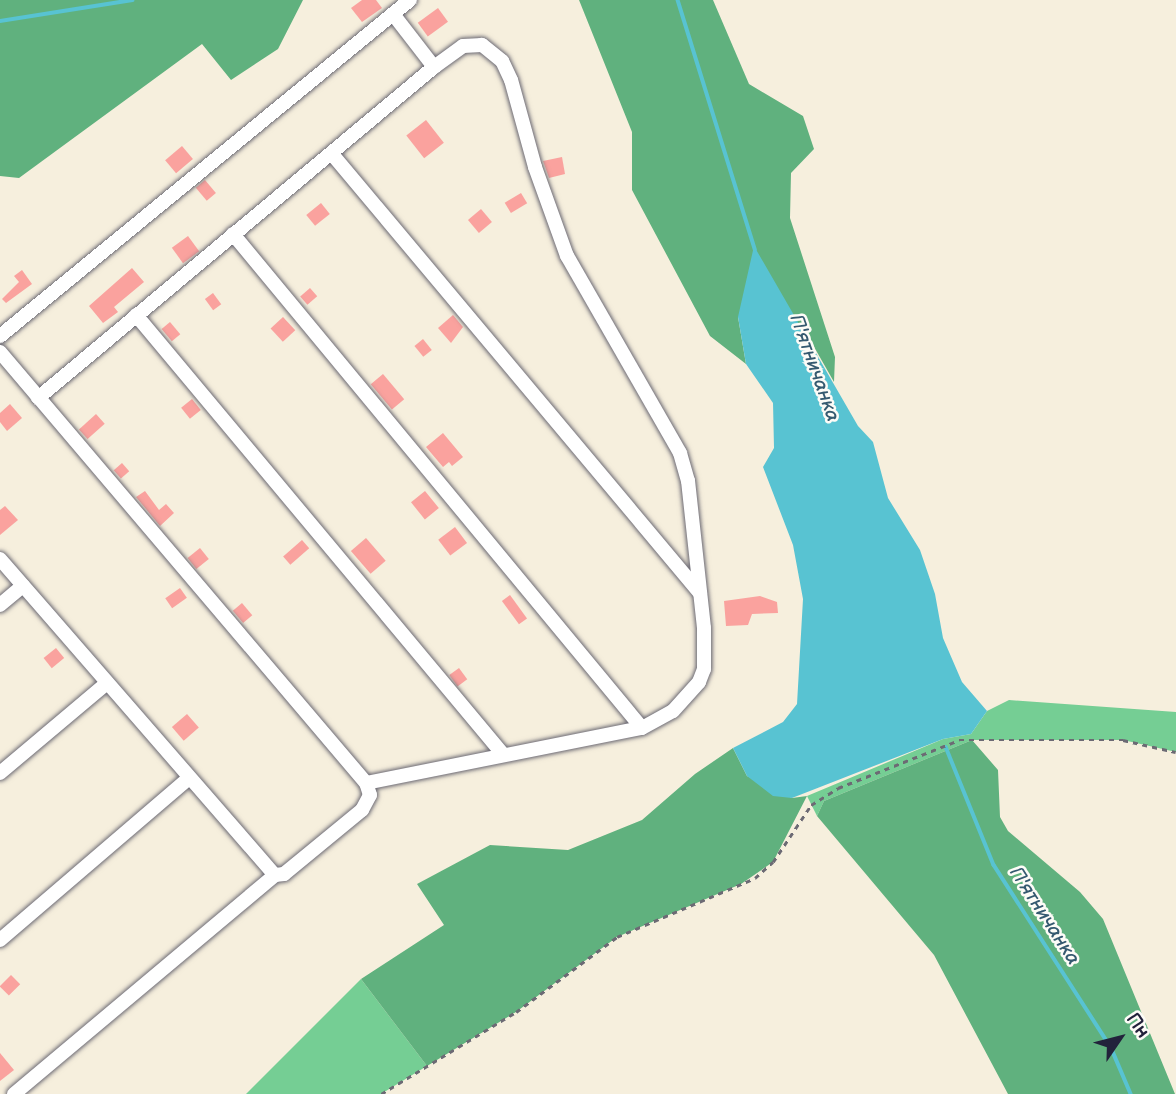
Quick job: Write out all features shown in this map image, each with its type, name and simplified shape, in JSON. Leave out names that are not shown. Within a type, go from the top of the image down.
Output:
[{"type":"street","points":[[0,336],[411,0]]},
{"type":"street","points":[[393,14],[434,67]]},
{"type":"street","points":[[38,398],[434,67],[463,46],[475,44],[489,49],[506,68],[567,256],[680,453],[688,481],[700,593],[704,653],[699,682],[673,712],[642,728],[607,738],[502,753],[366,783]]},
{"type":"street","points":[[332,154],[700,593]]},
{"type":"street","points":[[233,234],[642,728]]},
{"type":"street","points":[[136,315],[502,753]]},
{"type":"street","points":[[0,352],[366,783],[370,795],[362,810],[284,874],[275,875],[14,1094]]},
{"type":"street","points":[[0,559],[188,779],[275,875]]},
{"type":"street","points":[[0,606],[23,586]]},
{"type":"street","points":[[0,773],[107,683]]},
{"type":"street","points":[[0,940],[188,779]]},
{"type":"path","points":[[381,1094],[516,1012],[617,937],[755,878],[773,862],[811,805],[838,788],[959,740],[1123,740],[1176,752]]},
{"type":"green space","points":[[0,0],[303,0],[278,49],[231,80],[202,44],[19,178],[0,176]]},
{"type":"green space","points":[[579,0],[713,0],[749,84],[803,116],[814,149],[791,173],[790,218],[835,357],[834,382],[805,331],[738,317],[746,364],[710,336],[632,190],[632,132]]},
{"type":"green space","points":[[1009,700],[1176,712],[1176,752],[1123,740],[972,740],[824,801],[817,816],[807,796],[943,739],[971,734],[987,711]]},
{"type":"green space","points":[[972,740],[998,770],[1000,817],[1008,831],[1080,892],[1103,919],[1175,1094],[1008,1094],[934,955],[817,816],[824,801]]},
{"type":"green space","points":[[733,748],[747,776],[792,798],[807,796],[773,862],[741,884],[617,937],[516,1012],[427,1066],[361,979],[444,925],[417,884],[490,845],[568,850],[642,820],[695,774]]},
{"type":"green space","points":[[361,979],[427,1066],[381,1094],[246,1094]]},
{"type":"water","points":[[754,246],[858,426],[873,442],[888,498],[920,550],[935,594],[943,638],[962,682],[987,711],[971,734],[943,739],[792,798],[773,796],[747,776],[733,748],[783,722],[797,704],[803,599],[793,545],[763,467],[774,448],[773,403],[746,364],[738,317]]},
{"type":"building","points":[[362,0],[376,0],[382,8],[362,22],[351,8]]},
{"type":"building","points":[[438,8],[448,22],[428,36],[418,23]]},
{"type":"building","points":[[426,120],[444,143],[424,158],[406,135]]},
{"type":"building","points":[[182,146],[193,159],[176,173],[165,160]]},
{"type":"building","points":[[562,157],[565,174],[549,178],[543,161]]},
{"type":"building","points":[[205,180],[216,193],[207,201],[196,188]]},
{"type":"building","points":[[521,193],[527,203],[511,213],[505,203]]},
{"type":"building","points":[[321,203],[330,214],[315,226],[306,215]]},
{"type":"building","points":[[481,209],[492,222],[479,233],[468,220]]},
{"type":"building","points":[[188,236],[199,251],[183,263],[172,248]]},
{"type":"building","points":[[132,268],[144,282],[114,307],[118,312],[103,323],[89,306]]},
{"type":"building","points":[[22,270],[32,284],[6,303],[2,299],[19,282],[14,276]]},
{"type":"building","points":[[310,288],[317,296],[307,305],[300,297]]},
{"type":"building","points":[[213,293],[221,304],[213,310],[205,299]]},
{"type":"building","points":[[453,315],[463,327],[451,343],[438,328]]},
{"type":"building","points":[[283,317],[295,330],[283,342],[271,329]]},
{"type":"building","points":[[170,322],[180,334],[172,341],[162,329]]},
{"type":"building","points":[[423,339],[432,350],[423,357],[414,346]]},
{"type":"building","points":[[383,374],[404,399],[392,410],[371,384]]},
{"type":"building","points":[[192,399],[201,410],[190,419],[181,408]]},
{"type":"building","points":[[10,404],[22,418],[7,431],[0,422],[0,413]]},
{"type":"building","points":[[96,414],[105,424],[88,439],[79,429]]},
{"type":"building","points":[[443,433],[463,457],[452,466],[449,462],[443,467],[426,447]]},
{"type":"building","points":[[122,463],[129,471],[121,479],[114,470]]},
{"type":"building","points":[[145,491],[159,510],[166,504],[174,513],[160,526],[136,497]]},
{"type":"building","points":[[425,491],[439,508],[425,519],[411,502]]},
{"type":"building","points":[[5,506],[18,520],[0,535],[0,510]]},
{"type":"building","points":[[455,527],[467,543],[450,556],[438,540]]},
{"type":"building","points":[[366,538],[386,561],[371,574],[351,551]]},
{"type":"building","points":[[302,540],[309,548],[290,565],[283,556]]},
{"type":"building","points":[[200,548],[209,559],[196,569],[188,558]]},
{"type":"building","points":[[180,588],[187,598],[172,608],[165,598]]},
{"type":"building","points":[[510,595],[527,618],[519,624],[502,601]]},
{"type":"building","points":[[760,596],[777,602],[778,613],[752,614],[748,625],[726,626],[724,601]]},
{"type":"building","points":[[242,603],[252,615],[243,623],[233,611]]},
{"type":"building","points":[[56,648],[64,658],[52,668],[44,658]]},
{"type":"building","points":[[459,668],[467,679],[458,686],[449,675]]},
{"type":"building","points":[[187,714],[199,728],[184,741],[172,727]]},
{"type":"building","points":[[11,975],[20,984],[9,996],[0,986]]},
{"type":"building","points":[[0,1053],[14,1070],[0,1081]]},
{"type":"waterway","points":[[0,21],[132,0]]},
{"type":"waterway","name":"П'ятничанка","points":[[678,0],[755,249]]},
{"type":"waterway","name":"П'ятничанка","points":[[946,747],[994,865],[1111,1047],[1131,1094]]}]
